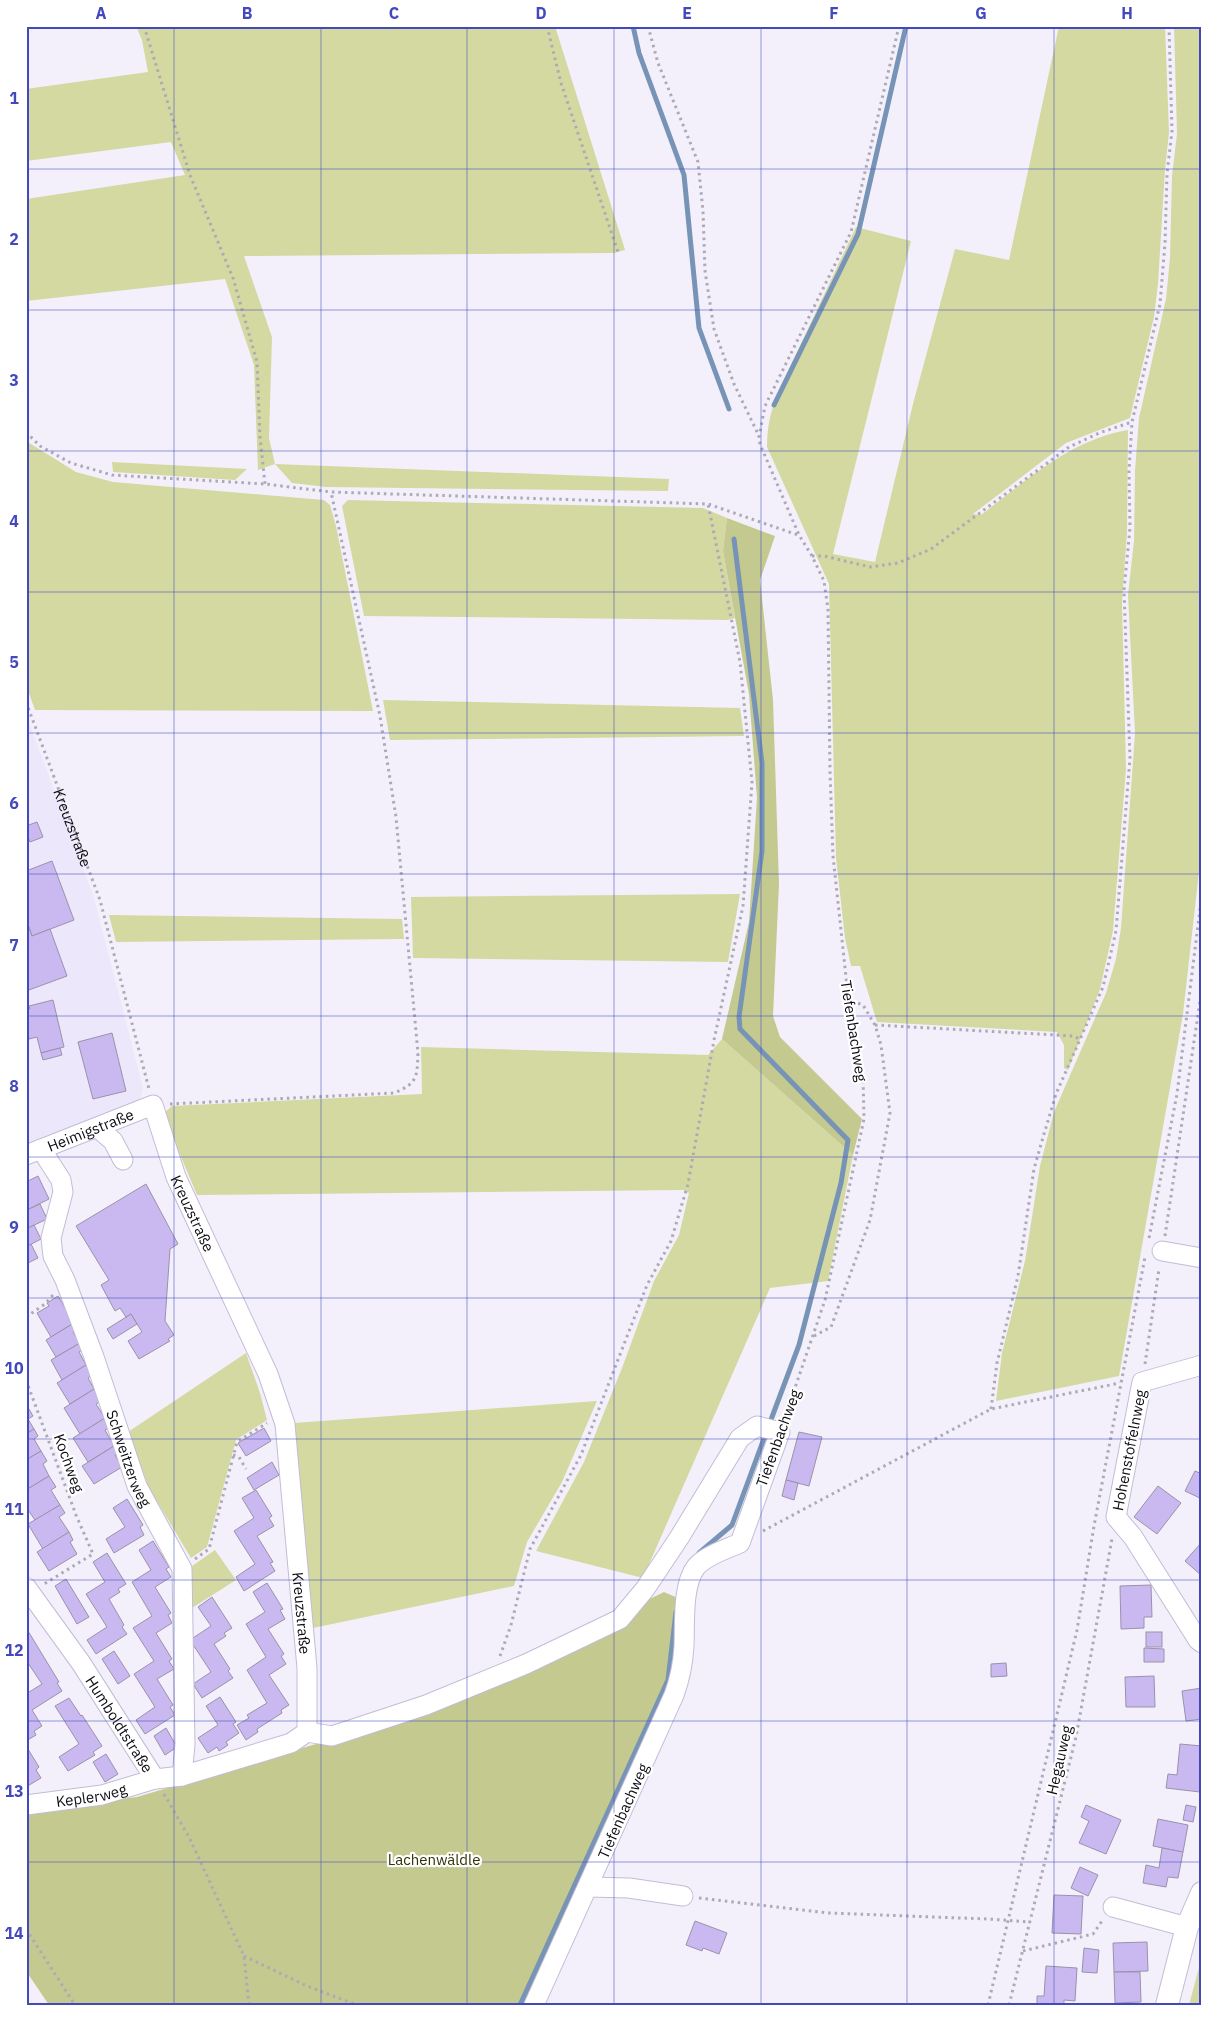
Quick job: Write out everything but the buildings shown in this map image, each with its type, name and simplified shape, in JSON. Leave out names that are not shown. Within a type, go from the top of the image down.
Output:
[{"type":"main road","points":[[1167,2005],[1187,1927],[1202,1893]]},
{"type":"street","name":"Heimigstraße","points":[[34,1152],[153,1105]]},
{"type":"street","name":"Kreuzstraße","points":[[153,1105],[176,1177],[240,1329],[268,1374],[282,1414],[307,1668],[307,1732]]},
{"type":"street","points":[[98,1128],[113,1141],[123,1160]]},
{"type":"street","name":"Schweitzerweg","points":[[34,1152],[61,1180],[63,1192],[51,1238],[52,1256],[65,1280],[94,1357],[137,1486],[182,1568],[185,1744],[182,1776]]},
{"type":"street","points":[[1152,1250],[1202,1258]]},
{"type":"street","name":"Hohenstoffelnweg","points":[[1202,1366],[1142,1382],[1116,1517],[1133,1537],[1202,1644]]},
{"type":"street","points":[[307,1732],[332,1736],[426,1706],[526,1664],[620,1619],[645,1589],[679,1538],[740,1438],[757,1426],[780,1432]]},
{"type":"street","name":"Tiefenbachweg","points":[[534,2005],[677,1688],[682,1664],[685,1613],[692,1576],[696,1567],[706,1559],[740,1543],[780,1432]]},
{"type":"street","name":"Humboldtstraße","points":[[28,1589],[81,1663],[155,1779],[182,1776],[291,1743],[307,1732]]},
{"type":"street","name":"Keplerweg","points":[[26,1805],[102,1795],[155,1779]]},
{"type":"street","points":[[588,1887],[629,1888],[683,1896]]},
{"type":"street","points":[[1113,1906],[1187,1927]]},
{"type":"path","points":[[144,26],[190,175],[233,278],[257,362],[260,437],[265,484]]},
{"type":"path","points":[[547,26],[561,82],[618,252]]},
{"type":"path","name":"Tiefenbachweg","points":[[648,26],[658,63],[698,162],[703,211],[705,271],[714,329],[734,384],[759,436],[766,461],[799,535],[824,581],[828,608],[833,856],[853,1042],[863,1076],[864,1120],[825,1300],[814,1337],[780,1432]]},
{"type":"path","points":[[759,436],[765,406],[851,232],[899,26]]},
{"type":"path","points":[[991,1408],[997,1363],[1018,1276],[1034,1169],[1056,1094],[1103,987],[1116,931],[1130,758],[1124,590],[1130,528],[1129,471],[1132,422],[1160,304],[1172,131],[1168,26]]},
{"type":"path","points":[[812,556],[824,556],[870,567],[898,563],[931,549],[1069,447],[1099,432],[1132,422]]},
{"type":"path","points":[[26,432],[40,446],[71,463],[112,475],[265,484],[330,492],[708,504],[799,535]]},
{"type":"path","points":[[153,1105],[394,1093],[408,1087],[417,1075],[418,1053],[396,817],[380,716],[330,492]]},
{"type":"path","points":[[488,1680],[498,1660],[511,1625],[530,1549],[581,1455],[648,1285],[671,1241],[688,1184],[714,1040],[743,906],[752,782],[740,662],[708,504]]},
{"type":"path","name":"Kreuzstraße","points":[[26,702],[100,900],[153,1105]]},
{"type":"path","points":[[1142,1382],[1152,1250],[1177,1094],[1202,893]]},
{"type":"path","points":[[988,2005],[1077,1630],[1120,1383],[1152,1250],[1202,988]]},
{"type":"path","points":[[814,1337],[831,1327],[870,1220],[890,1113],[881,1045],[875,1026],[862,1005],[849,1000]]},
{"type":"path","points":[[875,1026],[1074,1036],[1081,1040]]},
{"type":"path","points":[[26,1317],[46,1304]]},
{"type":"path","name":"Kochweg","points":[[26,1380],[93,1554],[28,1589]]},
{"type":"path","points":[[740,1543],[991,1408],[1120,1383]]},
{"type":"path","points":[[182,1568],[209,1549],[237,1442],[282,1414]]},
{"type":"path","points":[[233,1455],[239,1457],[246,1469]]},
{"type":"path","name":"Hegauweg","points":[[1009,2005],[1076,1737],[1116,1517]]},
{"type":"path","points":[[155,1779],[189,1837],[244,1956],[249,2005]]},
{"type":"path","points":[[683,1896],[828,1913],[1030,1922]]},
{"type":"path","points":[[1023,1951],[1093,1934],[1113,1906]]},
{"type":"path","points":[[26,1929],[75,2005]]},
{"type":"path","points":[[244,1956],[307,1986],[357,2005]]},
{"type":"shaded area","points":[[26,714],[94,898],[143,1088],[139,1104],[26,1146]]},
{"type":"green space","points":[[136,26],[555,26],[625,250],[614,253],[244,256],[272,337],[269,438],[275,464],[258,470],[254,365],[225,279],[26,301],[26,199],[185,175],[171,142],[26,161],[26,89],[148,72],[142,40]]},
{"type":"green space","points":[[1059,26],[1165,26],[1169,132],[1154,317],[1130,418],[1066,443],[973,514],[981,515],[1032,475],[1068,452],[1107,435],[1128,430],[1127,532],[1122,602],[1126,769],[1113,931],[1100,989],[1068,1070],[1064,1068],[1064,1045],[1057,1032],[877,1022],[860,966],[851,966],[845,938],[836,858],[829,584],[767,447],[770,418],[779,390],[856,227],[911,241],[833,554],[875,562],[914,400],[955,249],[1009,260]]},
{"type":"green space","points":[[1174,26],[1202,26],[1202,845],[1183,1014],[1119,1376],[996,1401],[1002,1353],[1025,1261],[1040,1166],[1054,1112],[1106,993],[1116,959],[1121,928],[1135,733],[1128,595],[1134,541],[1135,471],[1139,418],[1166,299],[1170,258],[1172,176],[1177,134]]},
{"type":"green space","points":[[26,441],[76,472],[113,482],[324,500],[330,505],[336,526],[373,711],[35,710],[26,685]]},
{"type":"green space","points":[[112,462],[247,469],[235,480],[113,472]]},
{"type":"green space","points":[[275,464],[669,479],[668,491],[326,487],[292,483]]},
{"type":"green space","points":[[348,500],[703,508],[727,518],[723,551],[735,618],[728,620],[364,616],[342,506]]},
{"type":"green space","points":[[727,518],[775,536],[760,580],[773,700],[779,884],[773,1016],[780,1037],[862,1119],[853,1155],[722,1039],[749,922],[757,798],[749,694],[723,551]]},
{"type":"green space","points":[[383,700],[740,708],[744,736],[390,740]]},
{"type":"green space","points":[[740,894],[728,962],[413,958],[411,897]]},
{"type":"green space","points":[[109,915],[402,919],[404,939],[116,942]]},
{"type":"green space","points":[[722,1039],[853,1155],[828,1281],[770,1288],[643,1578],[536,1551],[584,1462],[622,1368],[654,1281],[679,1235],[689,1193],[683,1190],[197,1195],[163,1114],[172,1106],[422,1094],[421,1047],[708,1055]]},
{"type":"green space","points":[[246,1353],[267,1420],[236,1440],[207,1547],[191,1558],[149,1488],[128,1432]]},
{"type":"green space","points":[[597,1401],[562,1482],[527,1542],[514,1586],[313,1628],[294,1423]]},
{"type":"green space","points":[[215,1550],[236,1580],[192,1608],[192,1566]]},
{"type":"green space","name":"Lachenwäldle","points":[[664,1592],[680,1599],[670,1680],[661,1705],[531,2005],[49,2005],[26,1971],[26,1810],[137,1797],[316,1744],[492,1685],[511,1667]]},
{"type":"green space","points":[[1202,1956],[1202,2005],[1189,2005]]},
{"type":"waterway","points":[[633,26],[639,53],[684,175],[699,328],[729,409]]},
{"type":"waterway","points":[[774,405],[858,234],[906,26]]},
{"type":"waterway","points":[[734,539],[762,763],[762,851],[739,1017],[740,1029],[848,1140],[841,1183],[799,1345],[769,1425]]},
{"type":"waterway","points":[[699,1553],[732,1525],[766,1433]]},
{"type":"waterway","points":[[520,2005],[668,1680],[676,1612]]}]
